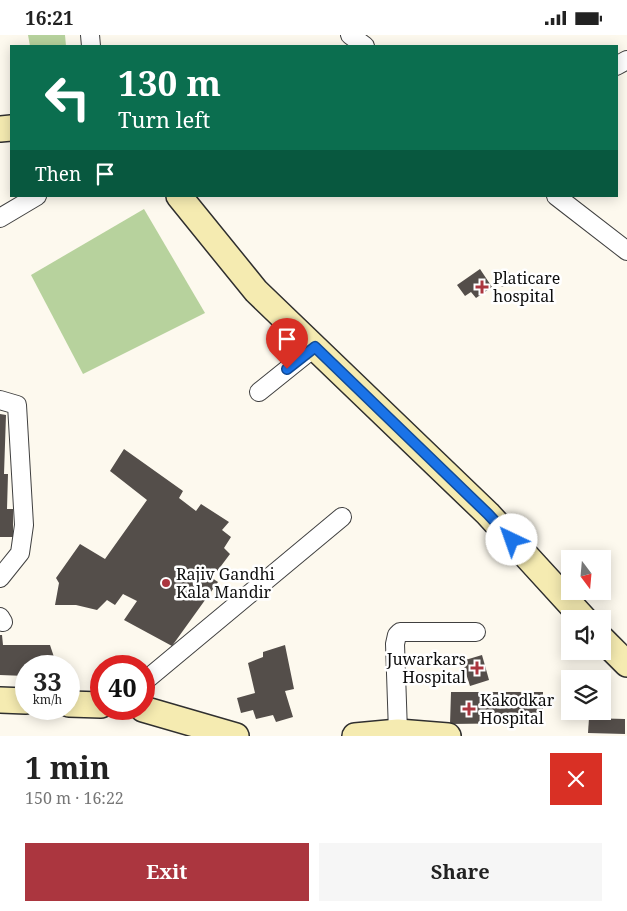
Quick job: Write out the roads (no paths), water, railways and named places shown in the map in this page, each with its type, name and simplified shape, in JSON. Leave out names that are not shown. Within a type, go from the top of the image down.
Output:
[{"type":"street","points":[[350,35],[364,45]]},
{"type":"street","points":[[0,218],[35,197]]},
{"type":"street","points":[[179,197],[256,291],[488,514],[576,610]]},
{"type":"street","points":[[557,197],[627,251]]},
{"type":"street","points":[[259,391],[315,347]]},
{"type":"street","points":[[0,401],[17,405],[24,525],[20,553],[0,578]]},
{"type":"street","points":[[155,673],[342,517]]},
{"type":"street","points":[[398,732],[395,644],[397,635],[400,632],[476,632]]},
{"type":"street","points":[[611,648],[627,665]]},
{"type":"street","points":[[0,700],[15,701]]},
{"type":"street","points":[[155,712],[236,736]]},
{"type":"street","points":[[354,736],[398,732],[448,736]]},
{"type":"place","name":"Platicare hospital","points":[[482,287]]},
{"type":"place","name":"Rajiv Gandhi Kala Mandir","points":[[166,583]]},
{"type":"place","name":"Juwarkars Hospital","points":[[477,668]]},
{"type":"place","name":"Kakodkar Hospital","points":[[469,709]]}]
